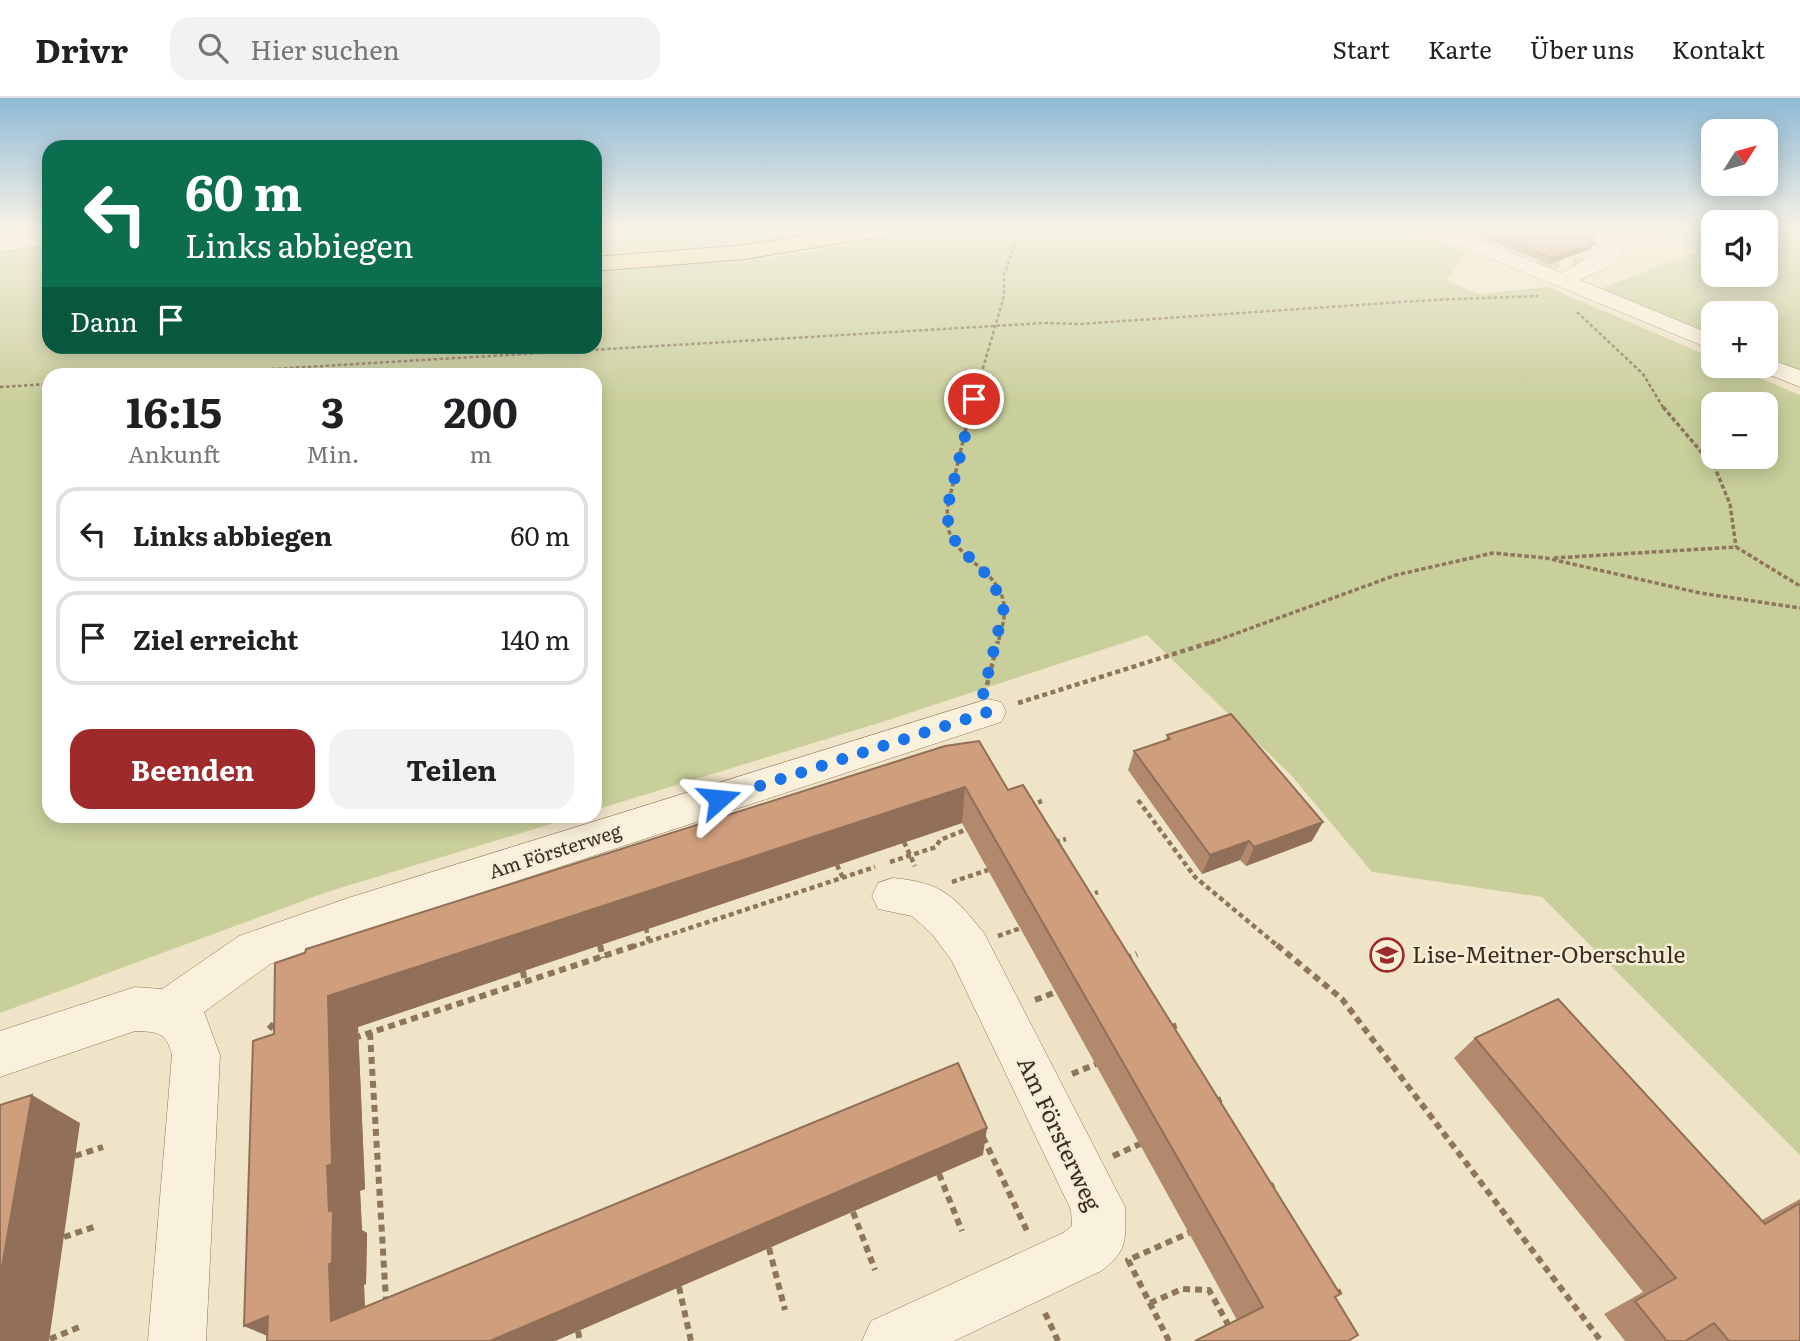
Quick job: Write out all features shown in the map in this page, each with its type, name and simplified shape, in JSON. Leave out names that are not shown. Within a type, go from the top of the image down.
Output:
[{"type":"street","points":[[1573,288],[1701,338]]},
{"type":"street","points":[[1778,370],[1800,379]]},
{"type":"street","name":"Am Försterweg","points":[[168,1011],[255,950],[348,917],[973,718]]},
{"type":"street","name":"Am Försterweg","points":[[891,1341],[1082,1252],[1099,1239],[1098,1207],[968,947],[947,920],[922,899],[906,873]]},
{"type":"street","points":[[0,1054],[135,1009],[168,1011],[189,1029],[196,1055],[177,1341]]},
{"type":"path","points":[[973,718],[982,699],[1004,607],[991,579],[959,547],[949,531],[947,509],[979,376],[1004,296],[1004,287]]},
{"type":"path","points":[[602,350],[1044,323],[1080,324],[1573,288],[1571,306],[1643,374],[1665,413],[1715,468],[1730,504],[1736,547]]},
{"type":"path","points":[[291,368],[531,354]]},
{"type":"path","points":[[0,387],[42,384]]},
{"type":"path","points":[[1546,558],[1736,547],[1800,586]]},
{"type":"path","points":[[973,718],[1177,655],[1396,575],[1493,553],[1546,558],[1700,593],[1800,608]]},
{"type":"path","points":[[1138,800],[1195,877],[1342,999],[1601,1341]]},
{"type":"path","points":[[1020,810],[1042,801]]},
{"type":"path","points":[[342,1042],[843,877],[906,873],[936,847],[940,840],[974,826]]},
{"type":"path","points":[[1045,845],[1066,839]]},
{"type":"path","points":[[904,842],[906,873]]},
{"type":"path","points":[[837,865],[843,877]]},
{"type":"path","points":[[980,872],[988,870]]},
{"type":"path","points":[[768,888],[772,901]]},
{"type":"path","points":[[1077,900],[1098,892]]},
{"type":"path","points":[[697,912],[699,924]]},
{"type":"path","points":[[646,928],[649,942]]},
{"type":"path","points":[[1011,931],[1021,928]]},
{"type":"path","points":[[600,945],[603,958]]},
{"type":"path","points":[[1115,963],[1137,954]]},
{"type":"path","points":[[523,971],[525,983]]},
{"type":"path","points":[[1045,996],[1056,992]]},
{"type":"path","points":[[441,999],[442,1010]]},
{"type":"path","points":[[269,1029],[286,1010]]},
{"type":"path","points":[[1157,1033],[1180,1024]]},
{"type":"path","points":[[370,1032],[387,1311]]},
{"type":"path","points":[[1084,1069],[1096,1064]]},
{"type":"path","points":[[1203,1107],[1225,1097]]},
{"type":"path","points":[[979,1129],[1030,1238]]},
{"type":"path","points":[[1128,1150],[1140,1144]]},
{"type":"path","points":[[75,1156],[103,1147]]},
{"type":"path","points":[[939,1174],[962,1231]]},
{"type":"path","points":[[1256,1193],[1278,1183]]},
{"type":"path","points":[[853,1212],[875,1270]]},
{"type":"path","points":[[64,1237],[94,1227]]},
{"type":"path","points":[[1169,1341],[1128,1260],[1189,1233]]},
{"type":"path","points":[[769,1248],[785,1310]]},
{"type":"path","points":[[679,1287],[691,1341]]},
{"type":"path","points":[[1150,1303],[1182,1289],[1209,1290],[1232,1331]]},
{"type":"path","points":[[1332,1295],[1344,1290]]},
{"type":"path","points":[[50,1339],[82,1326]]},
{"type":"path","points":[[578,1331],[580,1341]]},
{"type":"green space","points":[[0,287],[42,287],[42,354],[602,354],[602,287],[1462,287],[1479,294],[1548,287],[1701,353],[1701,378],[1760,378],[1800,395],[1800,1155],[1542,897],[1372,872],[1291,775],[1147,635],[882,722],[602,808],[602,368],[42,368],[42,823],[554,823],[327,892],[0,1013]]},
{"type":"green space","points":[[1606,287],[1800,287],[1800,371],[1778,363],[1778,301],[1701,301],[1701,331],[1598,290]]},
{"type":"building","points":[[1231,714],[1323,822],[1254,847],[1249,841],[1210,855],[1134,751],[1170,739],[1167,735]]},
{"type":"building","points":[[979,741],[1008,790],[1023,785],[1340,1294],[1335,1297],[1358,1335],[1348,1341],[1195,1341],[1263,1307],[965,787],[328,996],[332,1164],[327,1166],[329,1211],[333,1210],[332,1263],[329,1264],[331,1321],[958,1063],[987,1128],[490,1341],[267,1341],[268,1316],[244,1326],[253,1041],[274,1034],[275,963],[305,953],[306,949],[945,746]]},
{"type":"building","name":"Lise-Meitner-Oberschule","points":[[1558,999],[1765,1224],[1800,1203],[1800,1341],[1729,1341],[1714,1323],[1685,1341],[1667,1341],[1635,1301],[1676,1278],[1475,1038]]},
{"type":"building","points":[[32,1095],[0,1278],[0,1105]]},
{"type":"place","name":"Lise-Meitner-Oberschule","points":[[1387,955]]},
{"type":"route","points":[[719,799],[988,712],[982,699],[1004,607],[991,579],[976,561],[959,547],[949,531],[947,509],[954,491],[974,399]]}]
